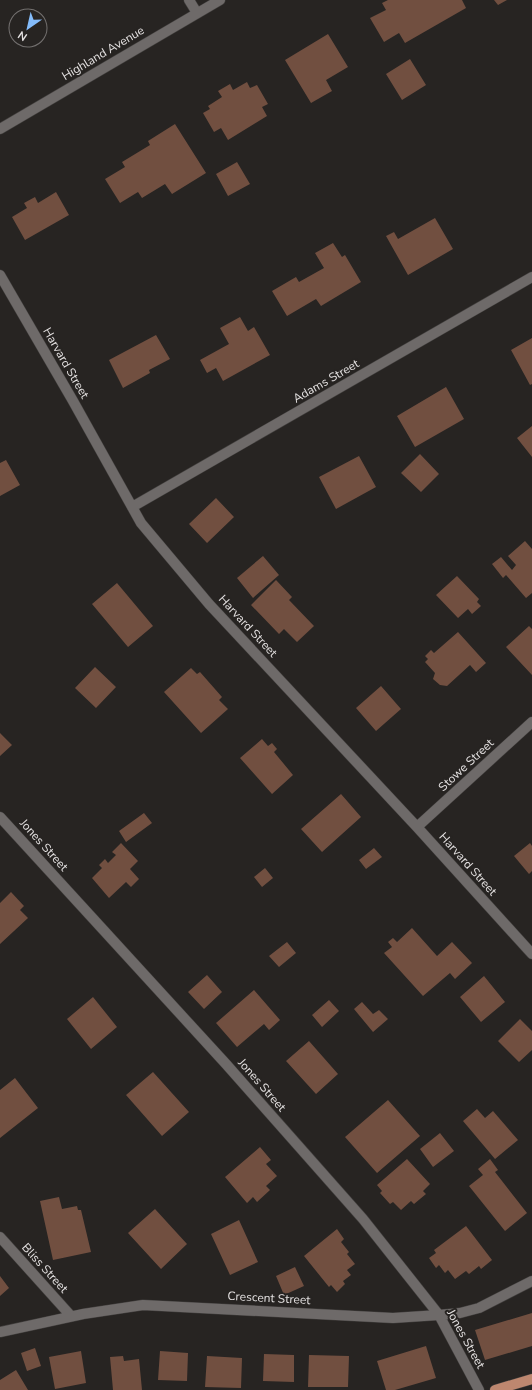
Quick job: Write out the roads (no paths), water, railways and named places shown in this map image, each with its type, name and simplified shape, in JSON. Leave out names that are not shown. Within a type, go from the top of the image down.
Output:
[{"type":"main road","points":[[495,1390],[532,1378]]},
{"type":"street","points":[[190,0],[197,13]]},
{"type":"street","name":"Highland Avenue","points":[[0,129],[220,0]]},
{"type":"street","name":"Harvard Street","points":[[0,275],[141,523],[209,604],[417,827],[532,954]]},
{"type":"street","name":"Adams Street","points":[[132,507],[532,277]]},
{"type":"street","name":"Stowe Street","points":[[417,827],[532,722]]},
{"type":"street","name":"Jones Street","points":[[0,817],[221,1058],[363,1219],[439,1315],[479,1390]]},
{"type":"street","name":"Bliss Street","points":[[0,1237],[71,1316]]},
{"type":"street","name":"Crescent Street","points":[[0,1332],[71,1316],[143,1305],[393,1318],[460,1313],[479,1308],[532,1281]]}]
